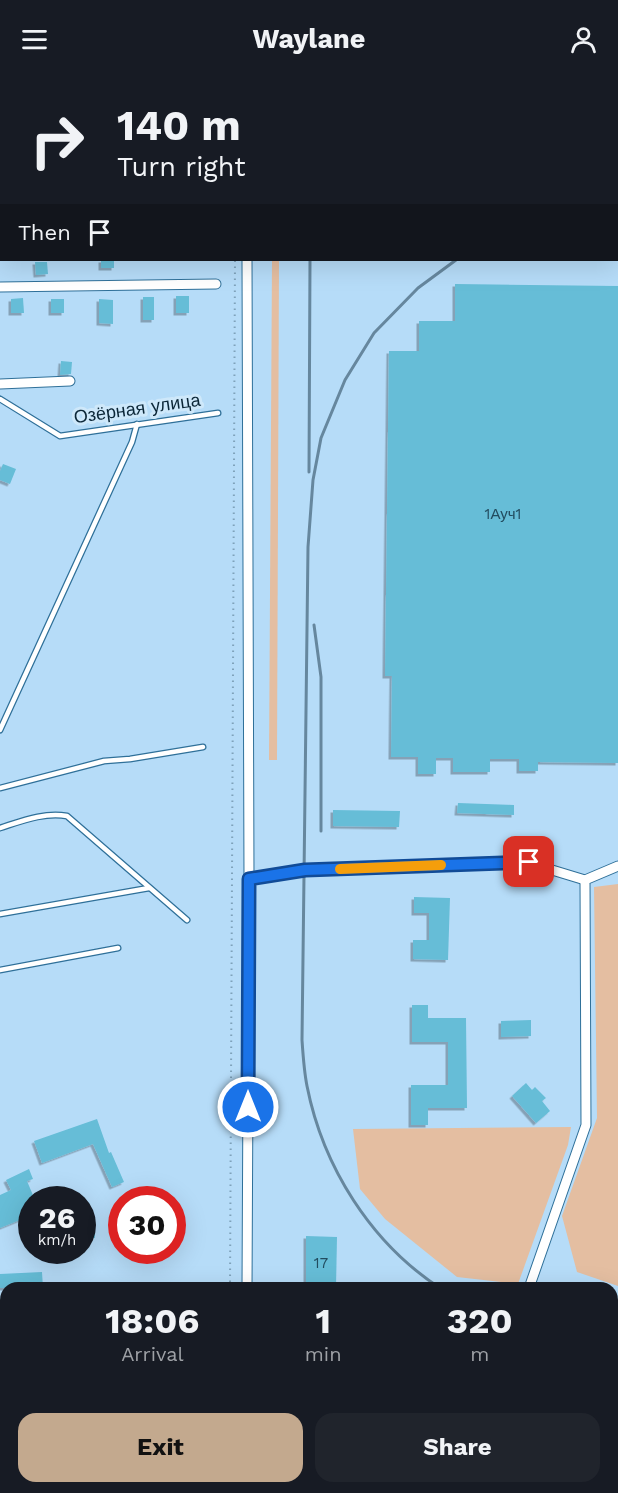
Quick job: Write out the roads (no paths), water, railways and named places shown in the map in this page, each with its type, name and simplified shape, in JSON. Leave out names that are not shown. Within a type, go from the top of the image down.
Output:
[{"type":"street","points":[[247,261],[249,879],[247,1282]]},
{"type":"street","points":[[0,287],[216,284]]},
{"type":"street","name":"Озёрная улица","points":[[0,384],[70,381]]},
{"type":"street","points":[[249,879],[305,870],[529,862],[585,880],[618,866]]},
{"type":"street","points":[[531,1282],[586,1125],[585,880]]},
{"type":"lane","name":"Озёрная улица","points":[[0,399],[60,436],[218,413]]},
{"type":"lane","points":[[0,730],[132,442],[136,424]]},
{"type":"lane","points":[[0,788],[104,761],[202,747]]},
{"type":"lane","points":[[0,828],[31,818],[56,814],[67,816],[187,920]]},
{"type":"lane","points":[[0,914],[149,888]]},
{"type":"lane","points":[[0,969],[118,948]]},
{"type":"railway","points":[[309,472],[310,261]]},
{"type":"railway","points":[[432,1282],[392,1249],[354,1200],[338,1174],[325,1145],[314,1116],[306,1080],[302,1040],[308,547],[313,480],[321,438],[345,380],[374,333],[418,288],[455,261]]},
{"type":"railway","points":[[314,625],[321,677],[321,831]]}]
